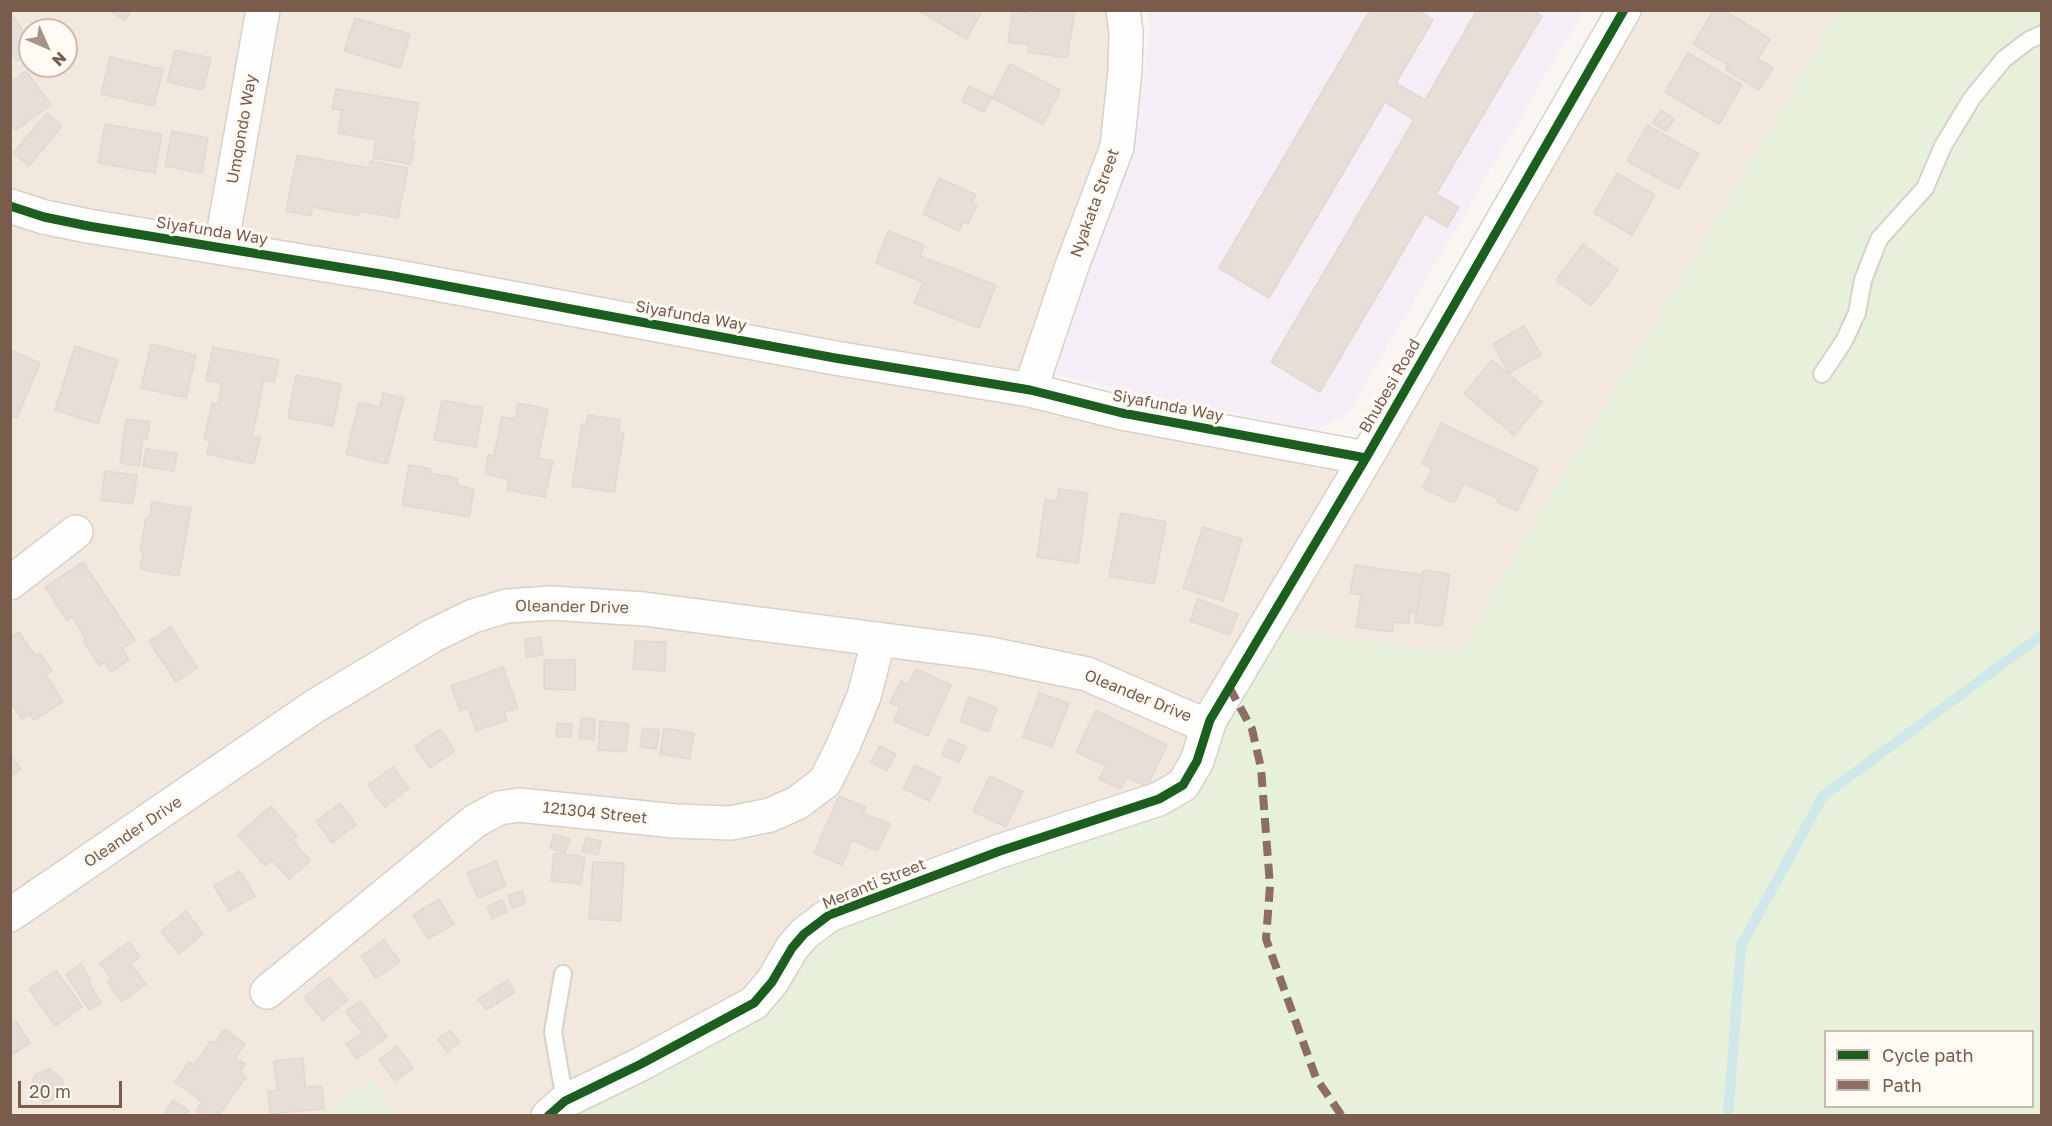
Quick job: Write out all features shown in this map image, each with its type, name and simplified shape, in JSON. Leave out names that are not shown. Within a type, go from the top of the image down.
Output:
[{"type":"street","name":"Umqondo Way","points":[[221,247],[263,10]]},
{"type":"street","name":"Nyakata Street","points":[[1030,390],[1068,277],[1117,147],[1125,71],[1126,32],[1123,10]]},
{"type":"street","name":"Bhubesi Road","points":[[1159,799],[1183,785],[1197,761],[1210,720],[1366,458],[1624,10]]},
{"type":"street","name":"Siyafunda Way","points":[[10,206],[44,217],[88,226],[393,276],[835,358],[1030,390],[1122,413],[1366,458]]},
{"type":"street","points":[[10,584],[76,532]]},
{"type":"street","name":"Oleander Drive","points":[[10,915],[315,706],[432,636],[473,616],[507,606],[552,603],[645,609],[985,652],[1087,674],[1195,721],[1210,720]]},
{"type":"street","name":"121304 Street","points":[[267,992],[475,821],[499,808],[519,805],[675,821],[731,823],[770,815],[797,803],[825,782],[843,746],[864,696],[879,639]]},
{"type":"street","name":"Meranti Street","points":[[557,1108],[754,1003],[772,982],[792,948],[804,934],[829,915],[1000,851],[1159,799]]},
{"type":"lane","points":[[1822,374],[1844,341],[1857,313],[1863,280],[1879,239],[1925,188],[1943,146],[1972,98],[2004,59],[2029,40],[2042,34]]},
{"type":"lane","points":[[557,1108],[553,1032],[562,974]]},
{"type":"shaded area","points":[[10,11],[1125,11],[1125,70],[1029,390],[1366,459],[1626,11],[1839,11],[1677,287],[1527,533],[1459,653],[1266,628],[1198,762],[769,986],[551,1116],[395,1115],[371,1080],[324,1115],[11,1115]]},
{"type":"shaded area","points":[[1147,11],[1583,11],[1348,413],[1316,431],[1054,374],[1085,259],[1136,134],[1150,29]]},
{"type":"green space","points":[[1839,11],[2041,11],[2041,1115],[551,1116],[710,1029],[805,936],[1159,802],[1266,628],[1459,653],[1527,533],[1677,287]]},
{"type":"green space","points":[[371,1080],[395,1115],[324,1115]]},
{"type":"building","points":[[109,10],[132,10],[125,21]]},
{"type":"building","points":[[918,10],[983,10],[966,39]]},
{"type":"building","points":[[1013,10],[1033,14],[1034,10],[1075,10],[1067,58],[1028,52],[1029,45],[1008,42]]},
{"type":"building","points":[[1370,10],[1418,10],[1433,20],[1396,83],[1425,100],[1477,10],[1533,10],[1542,16],[1436,194],[1459,207],[1447,227],[1425,214],[1320,392],[1271,362],[1414,120],[1385,102],[1269,298],[1219,268]]},
{"type":"building","points":[[1714,10],[1724,10],[1770,39],[1758,59],[1773,68],[1759,90],[1725,69],[1728,65],[1693,44]]},
{"type":"building","points":[[10,12],[18,24],[18,60],[12,54],[10,55]]},
{"type":"building","points":[[355,18],[410,34],[400,68],[344,51]]},
{"type":"building","points":[[175,50],[211,58],[203,90],[167,82]]},
{"type":"building","points":[[1688,53],[1742,85],[1719,124],[1665,92]]},
{"type":"building","points":[[110,57],[163,69],[154,106],[101,94]]},
{"type":"building","points":[[1010,64],[1060,90],[1043,124],[992,98]]},
{"type":"building","points":[[18,77],[31,78],[51,105],[16,130],[10,122],[10,83]]},
{"type":"building","points":[[969,86],[992,97],[984,112],[962,101]]},
{"type":"building","points":[[336,89],[419,103],[412,141],[415,141],[411,164],[373,158],[376,140],[338,133],[342,110],[332,109]]},
{"type":"building","points":[[1661,110],[1674,119],[1666,131],[1653,123]]},
{"type":"building","points":[[47,113],[62,126],[29,166],[13,153]]},
{"type":"building","points":[[105,124],[162,134],[155,173],[98,163]]},
{"type":"building","points":[[1647,125],[1699,154],[1678,189],[1627,161]]},
{"type":"building","points":[[172,131],[208,138],[202,173],[165,166]]},
{"type":"building","points":[[297,155],[369,168],[370,161],[408,168],[398,218],[359,211],[358,215],[312,207],[311,216],[286,211]]},
{"type":"building","points":[[1617,173],[1655,195],[1632,235],[1594,213]]},
{"type":"building","points":[[939,178],[976,195],[972,203],[977,205],[968,224],[963,222],[959,231],[923,214]]},
{"type":"building","points":[[888,231],[924,245],[920,256],[996,285],[979,328],[914,303],[923,282],[876,263]]},
{"type":"building","points":[[1583,244],[1618,270],[1591,306],[1556,280]]},
{"type":"building","points":[[1524,326],[1541,355],[1509,373],[1493,344]]},
{"type":"building","points":[[151,344],[196,355],[186,398],[141,388]]},
{"type":"building","points":[[75,346],[118,360],[98,424],[55,410]]},
{"type":"building","points":[[213,347],[279,360],[274,382],[264,380],[252,437],[260,438],[254,464],[207,454],[210,441],[204,439],[212,403],[218,404],[222,383],[206,380]]},
{"type":"building","points":[[10,350],[40,363],[17,418],[10,415]]},
{"type":"building","points":[[1492,360],[1542,402],[1514,435],[1464,394]]},
{"type":"building","points":[[296,375],[341,384],[333,426],[288,418]]},
{"type":"building","points":[[383,393],[404,398],[387,464],[346,454],[359,402],[380,407]]},
{"type":"building","points":[[442,400],[483,408],[476,447],[434,440]]},
{"type":"building","points":[[518,403],[548,409],[538,458],[553,461],[545,497],[507,490],[509,479],[485,474],[488,455],[494,456],[502,417],[515,419]]},
{"type":"building","points":[[588,415],[620,420],[619,432],[624,433],[614,492],[572,486],[582,424],[586,424]]},
{"type":"building","points":[[126,419],[150,422],[147,440],[143,439],[139,466],[120,463]]},
{"type":"building","points":[[1441,423],[1538,469],[1517,511],[1464,483],[1454,503],[1423,488],[1432,468],[1422,464]]},
{"type":"building","points":[[146,449],[177,453],[174,471],[143,466]]},
{"type":"building","points":[[409,465],[431,469],[430,473],[458,478],[457,485],[474,489],[469,517],[402,505]]},
{"type":"building","points":[[105,471],[137,475],[133,504],[101,500]]},
{"type":"building","points":[[1059,489],[1088,493],[1078,563],[1037,557],[1045,500],[1057,501]]},
{"type":"building","points":[[152,502],[191,508],[179,576],[140,569],[143,552],[140,551],[146,518],[149,519]]},
{"type":"building","points":[[1121,513],[1166,522],[1154,584],[1109,576]]},
{"type":"building","points":[[1203,527],[1242,539],[1223,601],[1183,588]]},
{"type":"building","points":[[83,562],[135,640],[122,649],[129,660],[111,672],[105,662],[99,665],[83,641],[86,639],[72,616],[67,620],[45,587]]},
{"type":"building","points":[[1355,565],[1423,575],[1417,614],[1410,612],[1409,624],[1394,622],[1392,632],[1356,627],[1361,595],[1350,593]]},
{"type":"building","points":[[1423,570],[1450,574],[1442,626],[1415,623]]},
{"type":"building","points":[[1198,599],[1238,614],[1230,635],[1190,621]]},
{"type":"building","points":[[171,627],[197,668],[176,682],[149,641]]},
{"type":"building","points":[[19,632],[35,656],[40,653],[52,671],[46,675],[63,702],[34,720],[30,714],[22,719],[10,702],[10,637]]},
{"type":"building","points":[[541,637],[543,655],[526,657],[525,639]]},
{"type":"building","points":[[635,641],[666,642],[665,671],[633,669]]},
{"type":"building","points":[[544,660],[575,660],[575,690],[544,689]]},
{"type":"building","points":[[503,667],[518,708],[504,712],[507,720],[476,731],[468,708],[460,711],[451,686]]},
{"type":"building","points":[[916,669],[951,685],[928,736],[894,721],[900,707],[890,703],[901,681],[908,685]]},
{"type":"building","points":[[1039,693],[1069,703],[1052,747],[1023,737]]},
{"type":"building","points":[[969,697],[997,708],[988,732],[960,721]]},
{"type":"building","points":[[1096,710],[1167,745],[1147,787],[1127,777],[1121,789],[1099,779],[1106,766],[1076,752]]},
{"type":"building","points":[[581,718],[595,719],[594,740],[579,738]]},
{"type":"building","points":[[600,721],[629,724],[626,752],[598,750]]},
{"type":"building","points":[[557,723],[572,724],[571,737],[556,736]]},
{"type":"building","points":[[643,728],[659,730],[656,749],[640,747]]},
{"type":"building","points":[[664,728],[694,733],[690,759],[660,754]]},
{"type":"building","points":[[440,729],[455,751],[430,768],[415,746]]},
{"type":"building","points":[[949,739],[966,747],[959,762],[942,755]]},
{"type":"building","points":[[880,746],[896,754],[887,771],[871,762]]},
{"type":"building","points":[[10,755],[21,769],[10,777]]},
{"type":"building","points":[[915,765],[941,778],[929,801],[903,788]]},
{"type":"building","points":[[393,767],[409,788],[385,807],[368,785]]},
{"type":"building","points":[[990,776],[1023,792],[1006,827],[973,811]]},
{"type":"building","points":[[839,796],[866,807],[863,813],[890,824],[877,851],[852,840],[842,865],[814,853]]},
{"type":"building","points":[[340,803],[356,825],[332,843],[316,821]]},
{"type":"building","points":[[271,806],[297,836],[292,840],[310,861],[289,879],[272,860],[265,866],[238,835]]},
{"type":"building","points":[[554,834],[570,839],[565,853],[550,848]]},
{"type":"building","points":[[586,838],[601,841],[598,855],[582,851]]},
{"type":"building","points":[[554,853],[585,857],[581,884],[551,881]]},
{"type":"building","points":[[496,861],[506,886],[478,898],[467,873]]},
{"type":"building","points":[[593,862],[624,863],[621,921],[589,919]]},
{"type":"building","points":[[240,871],[255,896],[229,911],[214,886]]},
{"type":"building","points":[[522,891],[525,904],[512,908],[508,895]]},
{"type":"building","points":[[439,899],[454,924],[428,939],[413,915]]},
{"type":"building","points":[[502,900],[507,912],[492,919],[487,907]]},
{"type":"building","points":[[186,911],[203,934],[179,954],[161,931]]},
{"type":"building","points":[[384,940],[400,962],[376,978],[361,956]]},
{"type":"building","points":[[129,942],[140,957],[131,964],[146,984],[122,1002],[107,981],[111,978],[100,963]]},
{"type":"building","points":[[81,964],[91,980],[88,982],[101,1003],[89,1010],[66,974]]},
{"type":"building","points":[[56,970],[82,1007],[55,1026],[29,989]]},
{"type":"building","points":[[329,977],[348,1000],[323,1020],[304,997]]},
{"type":"building","points":[[508,980],[515,992],[486,1010],[478,999]]},
{"type":"building","points":[[360,1001],[387,1037],[357,1059],[346,1044],[362,1033],[346,1011]]},
{"type":"building","points":[[16,1021],[30,1043],[10,1056],[10,1024]]},
{"type":"building","points":[[225,1029],[245,1044],[235,1058],[245,1064],[240,1072],[246,1077],[218,1116],[204,1116],[196,1110],[202,1102],[175,1082],[189,1062],[194,1065],[211,1041],[215,1043]]},
{"type":"building","points":[[450,1030],[460,1042],[447,1052],[438,1039]]},
{"type":"building","points":[[397,1046],[413,1068],[395,1081],[379,1060]]},
{"type":"building","points":[[303,1058],[305,1087],[322,1086],[324,1109],[270,1114],[268,1091],[277,1090],[274,1061]]},
{"type":"building","points":[[50,1069],[63,1080],[61,1097],[44,1103],[31,1092],[34,1075]]},
{"type":"building","points":[[173,1100],[189,1111],[186,1116],[163,1116]]},
{"type":"waterway","points":[[1728,1116],[1741,946],[1823,796],[2042,635]]},
{"type":"marked path","points":[[1229,687],[1252,729],[1261,768],[1270,886],[1266,939],[1316,1078],[1342,1116]]},
{"type":"cycle path","points":[[548,1116],[565,1101],[641,1064],[754,1003],[772,982],[792,948],[804,934],[829,915],[1000,851],[1159,799],[1183,785],[1197,761],[1210,720],[1366,458],[1624,10]]},
{"type":"cycle path","points":[[10,206],[44,217],[88,226],[393,276],[835,358],[1030,390],[1122,413],[1366,458]]}]
